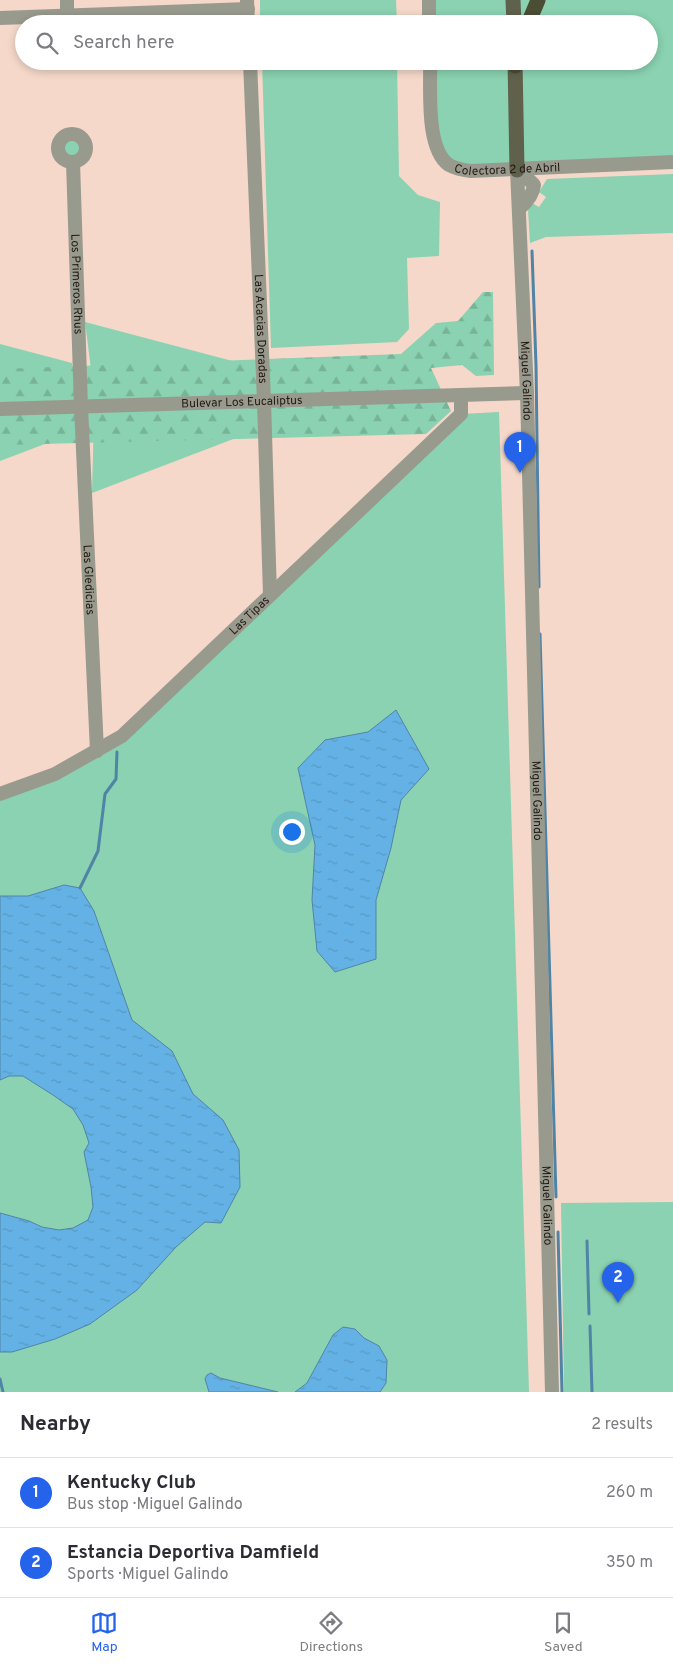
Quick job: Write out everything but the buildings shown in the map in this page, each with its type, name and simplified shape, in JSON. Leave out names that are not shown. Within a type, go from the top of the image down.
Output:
[{"type":"highway","points":[[532,15],[538,0]]},
{"type":"main road","points":[[513,0],[514,15]]},
{"type":"main road","points":[[515,70],[517,170]]},
{"type":"street","points":[[67,0],[67,15]]},
{"type":"street","points":[[428,0],[429,15]]},
{"type":"street","points":[[82,15],[247,4]]},
{"type":"street","points":[[0,18],[15,18]]},
{"type":"street","name":"Las Acacias Doradas","points":[[250,70],[270,595]]},
{"type":"street","name":"Colectora 2 de Abril","points":[[430,70],[434,141],[440,154],[448,164],[458,169],[471,172],[673,162]]},
{"type":"street","name":"Los Primeros Rhus","points":[[73,162],[81,407]]},
{"type":"street","name":"Miguel Galindo","points":[[517,170],[527,393],[552,1392]]},
{"type":"street","name":"Bulevar Los Eucaliptus","points":[[0,409],[527,393]]},
{"type":"street","name":"Las Tipas","points":[[0,794],[56,774],[122,736],[461,414],[461,395]]},
{"type":"street","name":"Las Gledicias","points":[[81,407],[97,751]]},
{"type":"green space","points":[[260,0],[396,0],[397,15],[260,15]]},
{"type":"green space","points":[[429,0],[673,0],[673,162],[471,171],[440,154],[431,70],[658,70],[658,15],[429,15]]},
{"type":"green space","points":[[262,70],[397,70],[399,176],[418,195],[440,202],[439,256],[407,258],[409,329],[397,342],[271,348]]},
{"type":"green space","points":[[72,138],[79,141],[82,148],[79,155],[72,158],[65,155],[62,148],[65,141]]},
{"type":"green space","points":[[673,174],[673,233],[546,237],[530,243],[528,209],[532,203],[539,207],[546,197],[539,192],[547,179]]},
{"type":"green space","points":[[483,292],[493,292],[494,375],[476,376],[462,365],[431,368],[451,411],[426,434],[0,445],[0,369],[401,354],[436,323],[458,321]]},
{"type":"green space","points":[[85,322],[255,367],[94,393]]},
{"type":"green space","points":[[0,344],[72,363],[73,388],[0,390]]},
{"type":"green space","points":[[499,412],[529,1392],[0,1392],[0,794],[97,751],[461,414]]},
{"type":"green space","points":[[94,415],[249,433],[92,493]]},
{"type":"green space","points":[[0,418],[66,436],[0,461]]},
{"type":"green space","points":[[673,1202],[673,1392],[564,1392],[561,1203]]},
{"type":"water","points":[[396,710],[429,769],[401,800],[391,848],[376,900],[376,959],[335,972],[317,951],[312,900],[315,845],[298,768],[325,740],[368,732]]},
{"type":"water","points":[[64,885],[80,888],[94,911],[132,1020],[172,1051],[193,1094],[223,1120],[239,1150],[240,1187],[221,1223],[205,1222],[176,1247],[137,1290],[90,1324],[55,1339],[12,1352],[0,1352],[0,1213],[29,1221],[42,1227],[59,1230],[73,1228],[88,1220],[93,1207],[84,1152],[89,1143],[83,1125],[73,1109],[23,1076],[9,1076],[0,1080],[0,896],[28,896]]},
{"type":"water","points":[[343,1327],[355,1329],[364,1338],[379,1346],[387,1360],[386,1383],[380,1392],[295,1392],[307,1383],[333,1335]]},
{"type":"water","points":[[211,1373],[220,1378],[278,1392],[209,1392],[205,1379]]},
{"type":"waterway","points":[[532,251],[536,365],[539,587]]},
{"type":"waterway","points":[[540,634],[556,1197]]},
{"type":"waterway","points":[[80,888],[98,851],[105,794],[116,779],[117,752]]},
{"type":"waterway","points":[[558,1232],[562,1392]]},
{"type":"waterway","points":[[587,1241],[589,1314]]},
{"type":"waterway","points":[[590,1326],[592,1392]]},
{"type":"waterway","points":[[0,1379],[3,1392]]},
{"type":"place","name":"Kentucky Club","points":[[520,473]]},
{"type":"place","name":"Estancia Deportiva Damfield","points":[[618,1303]]}]
